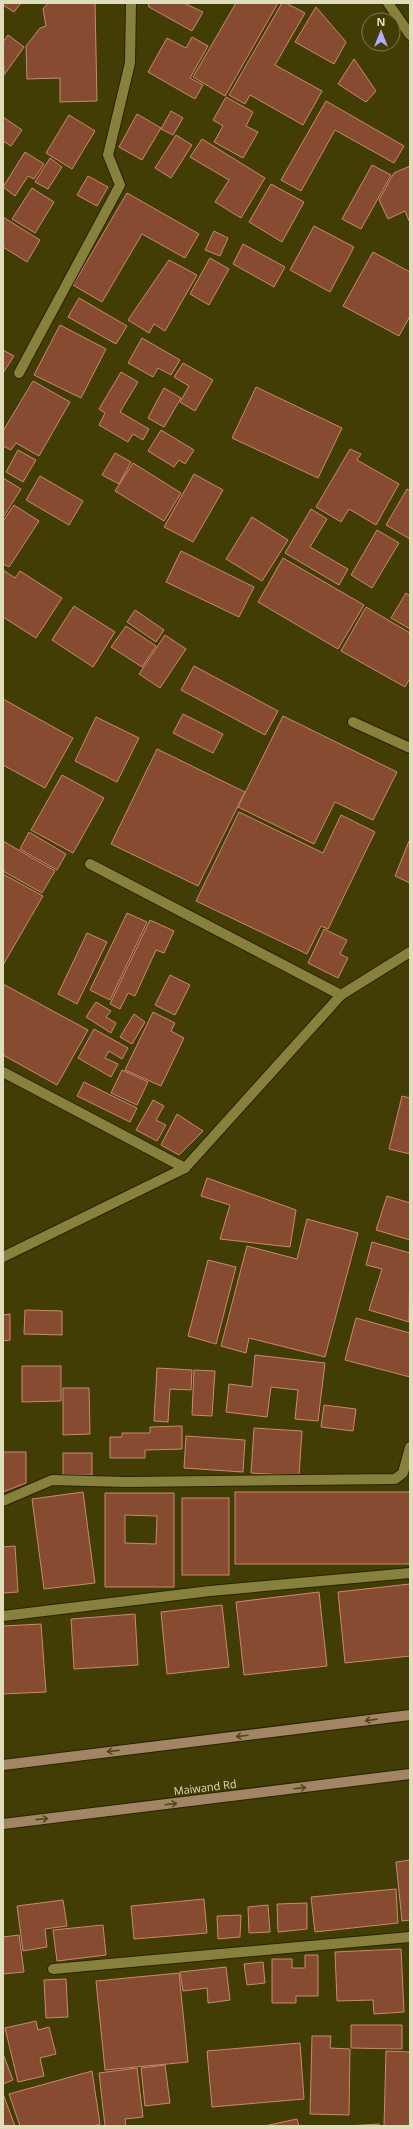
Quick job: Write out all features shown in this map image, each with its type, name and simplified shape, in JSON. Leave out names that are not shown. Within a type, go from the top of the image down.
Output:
[{"type":"main road","points":[[3,1765],[410,1715]]},
{"type":"main road","name":"Maiwand Rd","points":[[3,1824],[410,1774]]},
{"type":"street","points":[[19,373],[120,185],[108,155],[130,63],[131,3]]},
{"type":"street","points":[[388,3],[410,35]]},
{"type":"street","points":[[354,722],[410,748]]},
{"type":"street","points":[[90,864],[341,995]]},
{"type":"street","points":[[3,1257],[185,1168],[341,995],[410,952]]},
{"type":"street","points":[[3,1072],[185,1168]]},
{"type":"street","points":[[3,1501],[52,1480],[126,1482],[395,1479],[403,1473],[410,1447]]},
{"type":"street","points":[[3,1616],[210,1591],[410,1573]]},
{"type":"street","points":[[53,1969],[410,1937]]},
{"type":"building","points":[[3,3],[21,3],[14,12],[3,5]]},
{"type":"building","points":[[48,3],[95,3],[97,101],[60,102],[60,78],[27,79],[26,46],[40,28],[46,26],[43,9]]},
{"type":"building","points":[[148,3],[184,3],[203,12],[192,31],[149,7]]},
{"type":"building","points":[[236,3],[278,3],[225,96],[193,77]]},
{"type":"building","points":[[282,3],[286,3],[305,13],[275,65],[322,91],[303,125],[250,95],[245,104],[229,95]]},
{"type":"building","points":[[316,7],[346,42],[334,64],[295,42]]},
{"type":"building","points":[[8,35],[24,47],[4,75],[3,42]]},
{"type":"building","points":[[192,37],[208,46],[190,78],[203,85],[195,99],[148,72],[167,38],[186,48]]},
{"type":"building","points":[[354,59],[376,91],[366,102],[338,84]]},
{"type":"building","points":[[226,97],[253,112],[246,126],[258,132],[243,158],[214,142],[223,126],[213,120]]},
{"type":"building","points":[[326,101],[404,146],[394,163],[335,130],[301,191],[281,180]]},
{"type":"building","points":[[171,111],[183,118],[173,135],[161,129]]},
{"type":"building","points":[[137,114],[161,128],[142,160],[119,147]]},
{"type":"building","points":[[69,115],[95,131],[72,169],[46,153]]},
{"type":"building","points":[[3,117],[22,130],[11,146],[3,141]]},
{"type":"building","points":[[176,135],[192,145],[171,178],[155,168]]},
{"type":"building","points":[[202,139],[265,178],[241,218],[215,202],[229,180],[190,157]]},
{"type":"building","points":[[25,152],[44,164],[34,179],[28,176],[15,196],[3,187]]},
{"type":"building","points":[[50,158],[62,167],[48,189],[35,182]]},
{"type":"building","points":[[372,165],[391,175],[361,229],[342,219]]},
{"type":"building","points":[[410,166],[410,223],[405,211],[388,219],[379,200],[394,173]]},
{"type":"building","points":[[88,176],[108,187],[97,206],[77,195]]},
{"type":"building","points":[[271,184],[304,202],[282,242],[249,222]]},
{"type":"building","points":[[32,188],[54,202],[35,233],[12,219]]},
{"type":"building","points":[[127,193],[199,234],[185,258],[142,234],[102,302],[73,285]]},
{"type":"building","points":[[3,217],[40,240],[27,262],[3,247]]},
{"type":"building","points":[[314,226],[354,247],[330,292],[290,270]]},
{"type":"building","points":[[214,231],[228,238],[220,256],[205,250]]},
{"type":"building","points":[[243,244],[285,267],[274,287],[233,264]]},
{"type":"building","points":[[373,252],[410,272],[410,316],[399,336],[343,306]]},
{"type":"building","points":[[210,258],[229,269],[209,305],[190,294]]},
{"type":"building","points":[[169,260],[197,275],[165,331],[154,324],[149,333],[128,320]]},
{"type":"building","points":[[79,298],[127,326],[116,344],[68,317]]},
{"type":"building","points":[[60,325],[106,349],[81,398],[34,375]]},
{"type":"building","points":[[142,338],[180,360],[171,375],[158,368],[153,377],[128,363]]},
{"type":"building","points":[[3,350],[14,356],[3,373]]},
{"type":"building","points":[[183,363],[213,380],[195,411],[180,402],[189,386],[174,377]]},
{"type":"building","points":[[121,372],[138,382],[120,412],[149,429],[143,440],[133,434],[128,442],[99,425],[105,413],[99,409]]},
{"type":"building","points":[[33,381],[70,402],[39,456],[16,443],[11,450],[3,446],[3,431]]},
{"type":"building","points":[[256,387],[342,428],[318,478],[232,438]]},
{"type":"building","points":[[164,388],[181,398],[164,427],[148,418]]},
{"type":"building","points":[[161,430],[194,450],[185,464],[179,460],[174,467],[148,451]]},
{"type":"building","points":[[350,449],[361,454],[357,460],[399,484],[376,525],[349,509],[341,522],[316,507]]},
{"type":"building","points":[[18,450],[36,460],[23,482],[6,472]]},
{"type":"building","points":[[115,453],[131,462],[119,484],[102,475]]},
{"type":"building","points":[[133,463],[181,493],[164,521],[115,491]]},
{"type":"building","points":[[194,474],[223,490],[193,542],[164,527]]},
{"type":"building","points":[[40,476],[83,501],[69,525],[26,500]]},
{"type":"building","points":[[3,478],[21,489],[4,516],[3,515]]},
{"type":"building","points":[[407,489],[410,491],[410,539],[386,525]]},
{"type":"building","points":[[14,505],[39,521],[9,567],[3,564],[3,521]]},
{"type":"building","points":[[311,509],[327,519],[310,547],[348,569],[339,585],[285,553]]},
{"type":"building","points":[[252,517],[288,540],[262,581],[226,559]]},
{"type":"building","points":[[377,530],[399,543],[372,588],[351,575]]},
{"type":"building","points":[[181,551],[254,587],[239,617],[166,582]]},
{"type":"building","points":[[283,558],[364,605],[338,649],[258,602]]},
{"type":"building","points":[[3,570],[15,578],[20,571],[62,598],[36,638],[3,617]]},
{"type":"building","points":[[406,593],[410,596],[410,629],[391,618]]},
{"type":"building","points":[[74,606],[115,632],[93,667],[52,640]]},
{"type":"building","points":[[366,607],[410,633],[410,678],[405,687],[341,651]]},
{"type":"building","points":[[135,610],[164,630],[156,642],[127,622]]},
{"type":"building","points":[[126,626],[156,646],[142,667],[111,647]]},
{"type":"building","points":[[165,635],[186,649],[160,688],[139,674]]},
{"type":"building","points":[[194,666],[278,711],[265,735],[181,690]]},
{"type":"building","points":[[3,699],[73,738],[45,788],[3,765]]},
{"type":"building","points":[[183,714],[223,734],[213,753],[173,733]]},
{"type":"building","points":[[283,716],[397,772],[373,820],[335,802],[314,844],[238,807]]},
{"type":"building","points":[[96,717],[139,738],[117,782],[75,761]]},
{"type":"building","points":[[157,749],[245,792],[198,886],[111,844]]},
{"type":"building","points":[[62,775],[104,798],[73,853],[31,830]]},
{"type":"building","points":[[239,812],[323,853],[341,815],[375,832],[328,929],[321,926],[307,954],[196,901]]},
{"type":"building","points":[[29,832],[66,854],[57,870],[20,849]]},
{"type":"building","points":[[3,841],[55,871],[42,893],[3,871]]},
{"type":"building","points":[[409,841],[410,842],[410,883],[395,876]]},
{"type":"building","points":[[3,874],[43,896],[3,965]]},
{"type":"building","points":[[127,913],[147,922],[110,1000],[90,990]]},
{"type":"building","points":[[150,920],[174,931],[164,953],[156,950],[135,996],[128,993],[120,1009],[110,1004]]},
{"type":"building","points":[[324,929],[347,940],[340,954],[348,958],[338,978],[308,963]]},
{"type":"building","points":[[87,933],[107,942],[77,1004],[58,994]]},
{"type":"building","points":[[170,975],[190,985],[175,1015],[155,1005]]},
{"type":"building","points":[[3,984],[88,1030],[57,1085],[3,1055]]},
{"type":"building","points":[[96,1002],[111,1011],[106,1017],[116,1023],[111,1033],[86,1017]]},
{"type":"building","points":[[153,1012],[175,1023],[171,1031],[184,1038],[161,1086],[125,1070]]},
{"type":"building","points":[[134,1014],[145,1022],[132,1044],[120,1037]]},
{"type":"building","points":[[94,1029],[128,1048],[122,1059],[109,1051],[105,1058],[118,1064],[111,1077],[78,1058]]},
{"type":"building","points":[[122,1070],[148,1082],[137,1105],[111,1093]]},
{"type":"building","points":[[84,1082],[137,1108],[130,1122],[77,1096]]},
{"type":"building","points":[[402,1096],[410,1098],[410,1154],[389,1149]]},
{"type":"building","points":[[153,1100],[164,1106],[156,1120],[166,1125],[157,1141],[136,1130]]},
{"type":"building","points":[[177,1114],[203,1131],[179,1155],[161,1145]]},
{"type":"building","points":[[207,1178],[296,1210],[290,1247],[220,1239],[230,1205],[201,1196]]},
{"type":"building","points":[[387,1196],[410,1203],[410,1240],[376,1230]]},
{"type":"building","points":[[307,1219],[358,1233],[325,1357],[249,1338],[246,1353],[221,1346],[247,1246],[297,1259]]},
{"type":"building","points":[[372,1242],[410,1253],[409,1322],[369,1310],[382,1269],[366,1265]]},
{"type":"building","points":[[208,1260],[236,1267],[216,1344],[188,1336]]},
{"type":"building","points":[[25,1310],[62,1311],[62,1335],[24,1334]]},
{"type":"building","points":[[10,1314],[10,1340],[3,1341],[3,1315]]},
{"type":"building","points":[[356,1318],[410,1333],[410,1377],[345,1360]]},
{"type":"building","points":[[255,1355],[325,1363],[318,1421],[295,1419],[298,1390],[271,1387],[267,1417],[226,1412],[229,1384],[252,1387]]},
{"type":"building","points":[[22,1366],[61,1366],[61,1401],[22,1402]]},
{"type":"building","points":[[157,1368],[192,1370],[191,1390],[170,1389],[168,1422],[154,1421]]},
{"type":"building","points":[[194,1370],[215,1371],[212,1416],[192,1415]]},
{"type":"building","points":[[63,1388],[89,1388],[90,1434],[63,1435]]},
{"type":"building","points":[[324,1405],[356,1409],[353,1431],[321,1427]]},
{"type":"building","points":[[182,1426],[182,1449],[145,1450],[145,1458],[110,1458],[110,1437],[122,1437],[122,1433],[150,1433],[150,1427]]},
{"type":"building","points":[[254,1428],[302,1431],[299,1476],[251,1473]]},
{"type":"building","points":[[186,1436],[245,1440],[243,1472],[184,1468]]},
{"type":"building","points":[[3,1452],[26,1452],[26,1483],[3,1492]]},
{"type":"building","points":[[63,1453],[92,1453],[92,1475],[63,1475]]},
{"type":"building","points":[[83,1492],[95,1583],[44,1589],[32,1499]]},
{"type":"building","points":[[235,1492],[410,1492],[410,1564],[235,1564]]},
{"type":"building","points":[[105,1493],[174,1493],[174,1587],[105,1587]],"holes":[[[125,1515],[157,1516],[156,1544],[125,1543]]]},
{"type":"building","points":[[182,1498],[229,1498],[229,1575],[182,1575]]},
{"type":"building","points":[[15,1546],[18,1592],[3,1593],[3,1547]]},
{"type":"building","points":[[410,1584],[410,1656],[345,1663],[338,1592]]},
{"type":"building","points":[[319,1592],[327,1666],[244,1675],[236,1602]]},
{"type":"building","points":[[222,1605],[229,1667],[167,1674],[161,1612]]},
{"type":"building","points":[[135,1614],[138,1665],[74,1669],[71,1619]]},
{"type":"building","points":[[41,1624],[46,1692],[3,1694],[3,1626]]},
{"type":"building","points":[[410,1860],[410,1920],[402,1921],[396,1862]]},
{"type":"building","points":[[396,1889],[398,1923],[315,1932],[311,1897]]},
{"type":"building","points":[[204,1899],[207,1933],[134,1939],[131,1906]]},
{"type":"building","points":[[63,1900],[67,1926],[45,1929],[47,1947],[23,1951],[17,1906]]},
{"type":"building","points":[[307,1903],[307,1929],[278,1932],[277,1904]]},
{"type":"building","points":[[268,1905],[270,1932],[249,1933],[248,1907]]},
{"type":"building","points":[[241,1915],[240,1937],[218,1939],[217,1916]]},
{"type":"building","points":[[103,1925],[106,1955],[57,1961],[53,1930]]},
{"type":"building","points":[[19,1935],[24,1972],[3,1974],[3,1937]]},
{"type":"building","points":[[401,1949],[404,2012],[374,2014],[373,2000],[337,2001],[335,1952]]},
{"type":"building","points":[[305,1955],[318,1955],[318,1996],[296,1996],[296,2003],[272,2003],[272,1959],[292,1959],[292,1968],[305,1968]]},
{"type":"building","points":[[263,1962],[265,1983],[247,1985],[244,1964]]},
{"type":"building","points":[[226,1967],[230,2000],[208,2003],[207,1988],[183,1991],[180,1972]]},
{"type":"building","points":[[179,1973],[188,2062],[105,2070],[96,1981]]},
{"type":"building","points":[[66,1979],[68,2017],[46,2018],[44,1980]]},
{"type":"building","points":[[36,2021],[38,2030],[49,2027],[56,2054],[40,2058],[44,2076],[18,2082],[5,2028]]},
{"type":"building","points":[[351,2025],[402,2025],[402,2049],[351,2048]]},
{"type":"building","points":[[312,2036],[331,2036],[330,2048],[350,2049],[349,2115],[310,2114]]},
{"type":"building","points":[[300,2043],[304,2099],[212,2107],[207,2051]]},
{"type":"building","points":[[386,2051],[410,2052],[410,2126],[384,2126]]},
{"type":"building","points":[[3,2054],[13,2080],[3,2084]]},
{"type":"building","points":[[165,2065],[170,2103],[145,2106],[141,2068]]},
{"type":"building","points":[[137,2068],[143,2117],[125,2119],[126,2126],[105,2126],[99,2073]]},
{"type":"building","points":[[92,2071],[100,2124],[93,2126],[20,2126],[9,2094]]},
{"type":"building","points":[[3,2094],[15,2126],[3,2126]]},
{"type":"building","points":[[297,2119],[299,2126],[264,2126]]},
{"type":"building","points":[[379,2124],[380,2126],[347,2126]]}]
